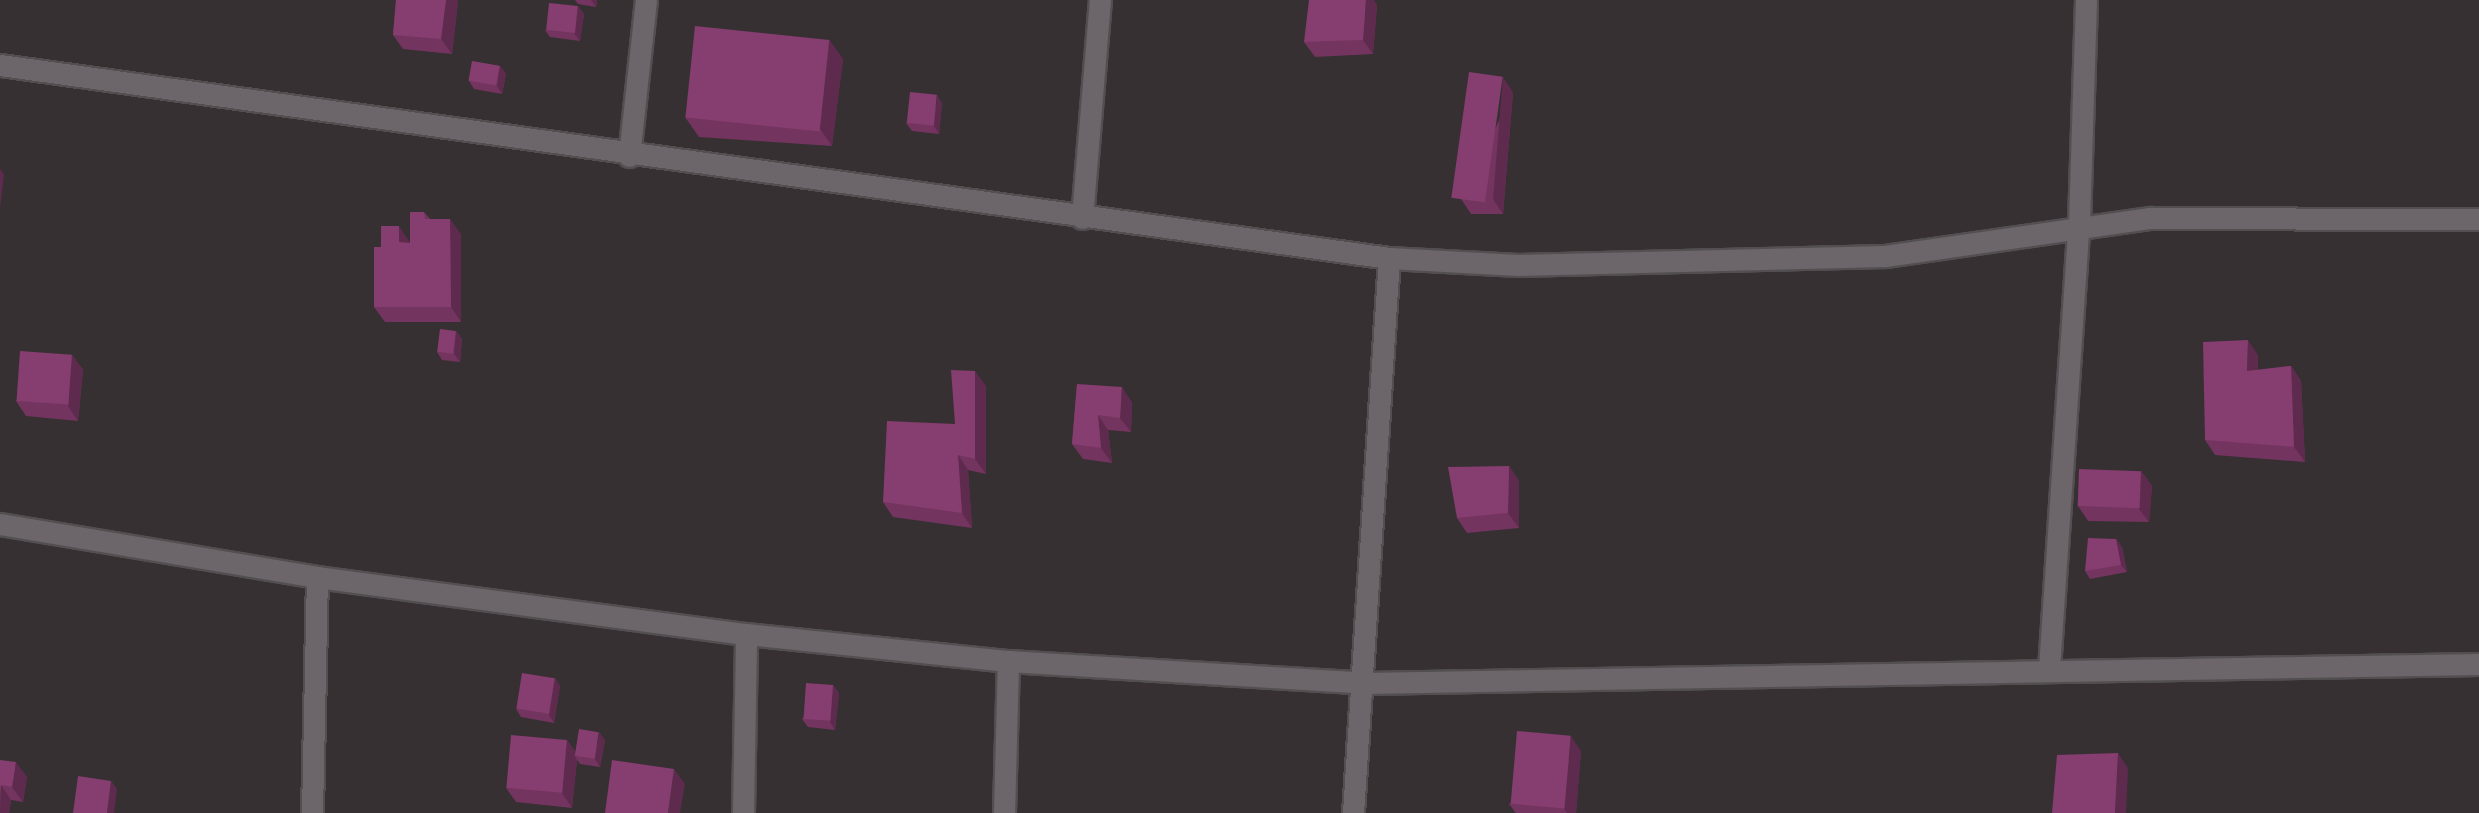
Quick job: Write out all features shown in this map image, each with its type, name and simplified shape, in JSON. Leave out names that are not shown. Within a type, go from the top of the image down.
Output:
[{"type":"street","points":[[629,156],[646,0]]},
{"type":"street","points":[[1082,218],[1100,0]]},
{"type":"street","points":[[2049,670],[2079,223],[2086,0]]},
{"type":"street","points":[[0,65],[629,156],[1389,258],[1518,265],[1885,256],[2079,223],[2220,215],[2432,224],[2479,219]]},
{"type":"street","points":[[1353,813],[1365,683],[1389,258]]},
{"type":"street","points":[[0,524],[317,577],[746,634],[1008,661],[1365,683],[2479,664]]},
{"type":"street","points":[[312,813],[317,577]]},
{"type":"street","points":[[743,813],[746,634]]},
{"type":"street","points":[[1004,813],[1008,661]]},
{"type":"building","points":[[396,0],[446,0],[441,39],[393,35]]},
{"type":"building","points":[[1309,0],[1366,0],[1363,40],[1304,42]]},
{"type":"building","points":[[549,3],[578,6],[575,33],[546,30]]},
{"type":"building","points":[[695,26],[829,40],[820,132],[685,117]]},
{"type":"building","points":[[472,61],[500,66],[496,86],[469,81]]},
{"type":"building","points":[[1469,72],[1503,77],[1485,202],[1451,198]]},
{"type":"building","points":[[910,92],[937,95],[934,126],[907,123]]},
{"type":"building","points":[[410,212],[424,212],[425,219],[450,219],[451,307],[374,307],[374,247],[381,247],[381,226],[399,226],[399,242],[410,243]]},
{"type":"building","points":[[440,329],[456,331],[453,354],[437,352]]},
{"type":"building","points":[[2248,340],[2247,371],[2291,366],[2294,447],[2205,440],[2203,342]]},
{"type":"building","points":[[20,351],[72,355],[68,405],[17,401]]},
{"type":"building","points":[[951,370],[975,371],[975,459],[958,455],[962,513],[883,502],[887,421],[955,424]]},
{"type":"building","points":[[1077,384],[1122,387],[1120,418],[1098,415],[1101,448],[1072,444]]},
{"type":"building","points":[[1509,466],[1508,513],[1457,518],[1448,467]]},
{"type":"building","points":[[2079,469],[2141,471],[2140,508],[2078,506]]},
{"type":"building","points":[[2088,538],[2116,539],[2121,565],[2085,571]]},
{"type":"building","points":[[522,673],[555,678],[549,714],[516,709]]},
{"type":"building","points":[[806,683],[833,685],[830,721],[803,719]]},
{"type":"building","points":[[579,729],[599,732],[595,759],[575,756]]},
{"type":"building","points":[[1517,731],[1571,736],[1564,808],[1511,804]]},
{"type":"building","points":[[511,735],[567,740],[562,793],[506,788]]},
{"type":"building","points":[[2118,753],[2115,813],[2052,813],[2057,755]]},
{"type":"building","points":[[0,760],[16,762],[12,787],[1,785],[0,791]]},
{"type":"building","points":[[612,760],[674,769],[668,813],[605,813]]},
{"type":"building","points":[[78,776],[111,781],[107,813],[73,813]]}]
